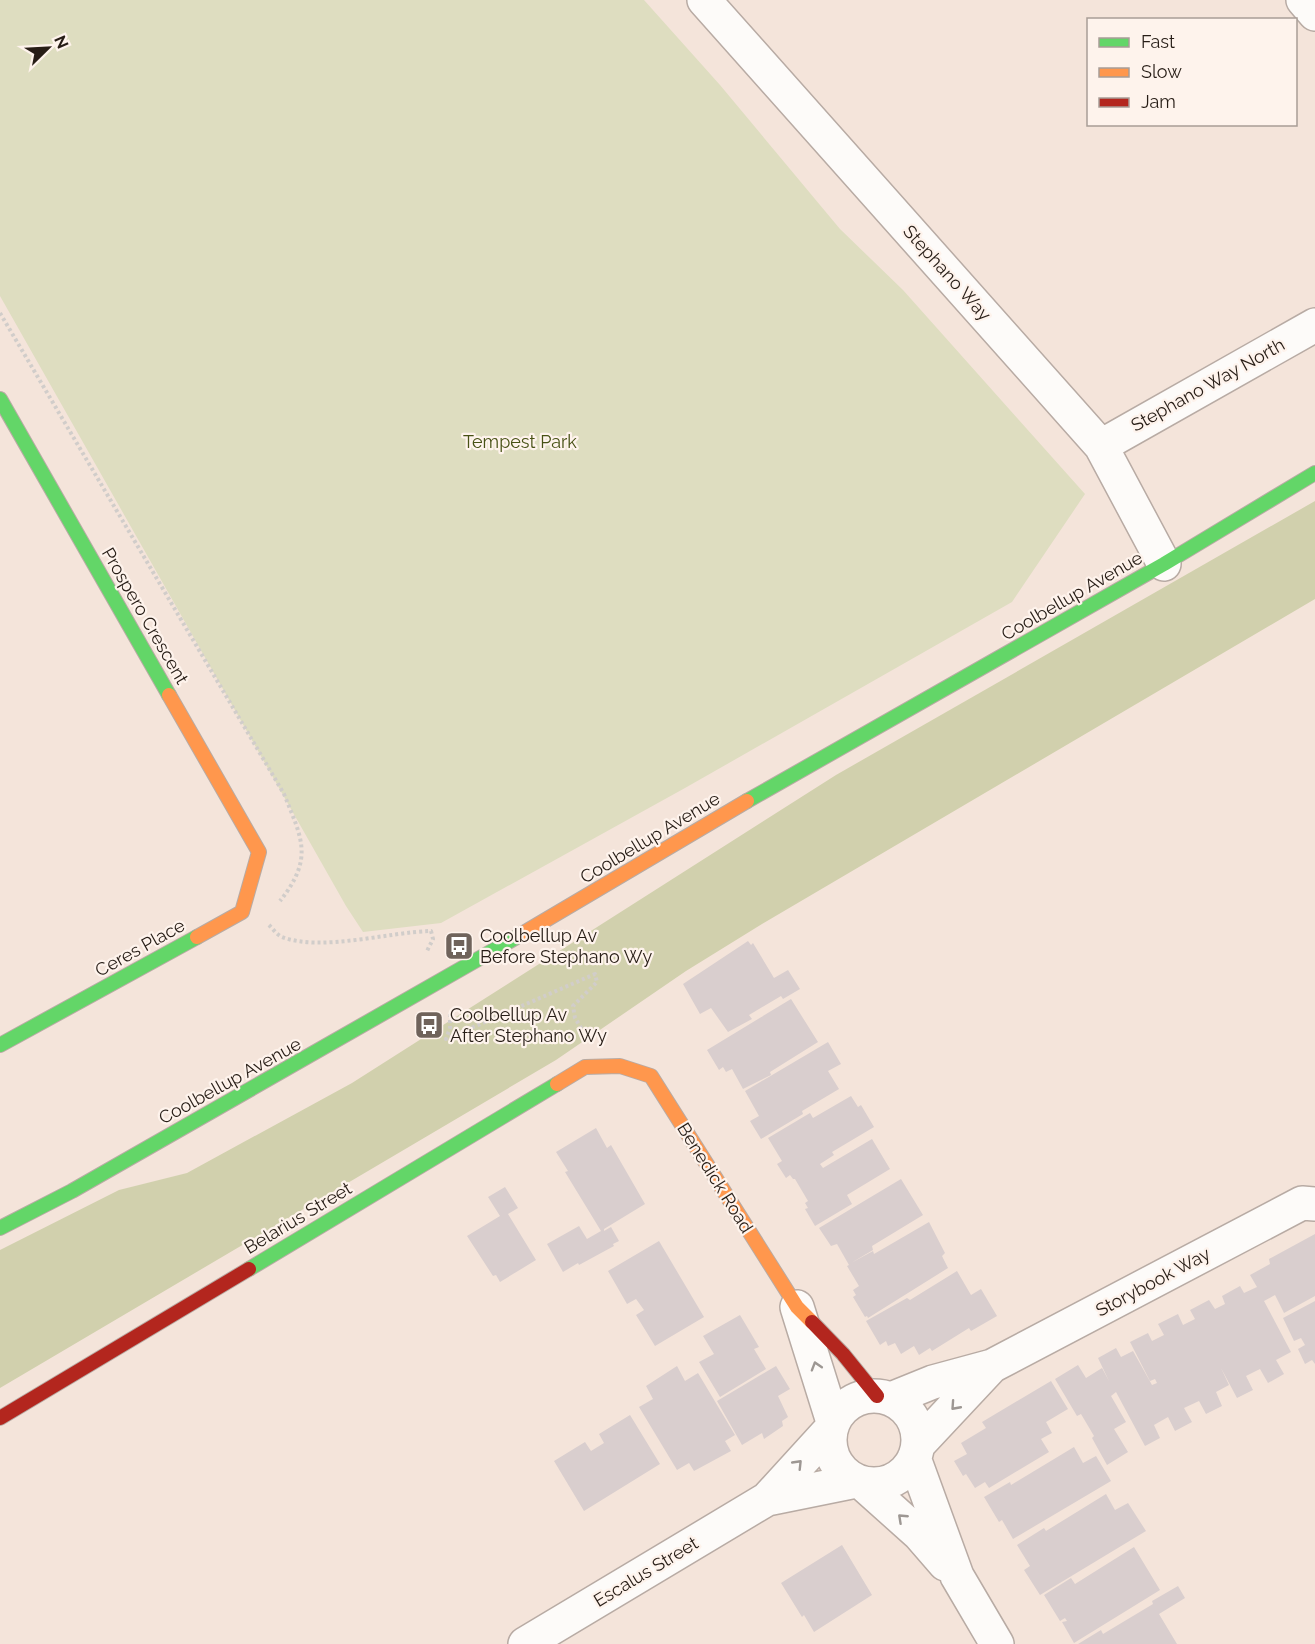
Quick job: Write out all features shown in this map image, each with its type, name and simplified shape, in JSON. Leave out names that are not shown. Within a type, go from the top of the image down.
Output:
[{"type":"street","name":"Stephano Way","points":[[704,0],[1101,446],[1164,564]]},
{"type":"street","points":[[1303,0],[1315,14]]},
{"type":"street","name":"Stephano Way North","points":[[1101,446],[1315,325]]},
{"type":"street","name":"Prospero Crescent","points":[[0,399],[259,852]]},
{"type":"street","name":"Coolbellup Avenue","points":[[0,1228],[82,1185],[434,986],[785,779],[1164,564],[1315,473]]},
{"type":"street","name":"Ceres Place","points":[[0,1045],[242,912],[259,852]]},
{"type":"street","name":"Benedick Road","points":[[620,1066],[651,1076],[797,1307],[884,1397]]},
{"type":"street","name":"Belarius Street","points":[[0,1418],[585,1067],[620,1066]]},
{"type":"street","name":"Storybook Way","points":[[992,1366],[1302,1203],[1315,1204]]},
{"type":"street","points":[[797,1307],[832,1426],[829,1445],[834,1460],[843,1472],[859,1482],[919,1534],[957,1576],[997,1644]]},
{"type":"street","points":[[767,1499],[832,1426],[840,1410],[851,1402],[864,1396],[884,1397],[992,1366]]},
{"type":"street","points":[[767,1499],[859,1482],[875,1484],[887,1482],[898,1477],[908,1469],[916,1451],[992,1366]]},
{"type":"street","points":[[884,1397],[903,1407],[912,1418],[917,1431],[916,1451],[957,1576]]},
{"type":"street","name":"Escalus Street","points":[[525,1644],[767,1499]]},
{"type":"path","points":[[265,920],[280,937],[307,942],[347,941],[431,931],[433,939],[425,956]]},
{"type":"path","points":[[450,1010],[450,1028],[446,1039],[595,974],[597,982],[573,1006],[575,1018],[591,1039]]},
{"type":"green space","name":"Tempest Park","points":[[0,0],[644,0],[720,85],[840,229],[903,290],[1085,494],[1012,602],[685,788],[441,923],[363,932],[346,906],[0,296]]},
{"type":"green space","points":[[1315,501],[1315,599],[762,924],[686,971],[556,1060],[0,1388],[0,1250],[119,1190],[187,1173],[352,1083],[836,775]]},
{"type":"building","points":[[748,941],[751,945],[753,943],[774,978],[788,970],[800,989],[783,999],[781,996],[749,1015],[752,1019],[728,1032],[711,1008],[700,1014],[683,984]]},
{"type":"building","points":[[791,999],[818,1042],[770,1072],[771,1075],[743,1089],[732,1069],[726,1072],[723,1067],[719,1070],[707,1050]]},
{"type":"building","points":[[828,1042],[841,1064],[828,1071],[839,1089],[761,1139],[750,1121],[759,1116],[745,1091]]},
{"type":"building","points":[[851,1096],[858,1107],[861,1105],[874,1127],[832,1152],[834,1155],[820,1164],[823,1168],[872,1139],[890,1169],[847,1195],[852,1204],[815,1226],[805,1209],[808,1208],[805,1203],[808,1201],[795,1179],[790,1175],[786,1178],[777,1164],[782,1161],[768,1138],[810,1113],[813,1118]]},
{"type":"building","points":[[596,1128],[607,1148],[611,1145],[645,1204],[604,1229],[604,1231],[611,1227],[619,1241],[613,1244],[614,1246],[563,1272],[547,1244],[579,1226],[587,1239],[601,1231],[565,1172],[568,1171],[556,1152]]},
{"type":"building","points":[[901,1179],[923,1215],[872,1246],[873,1250],[851,1263],[873,1251],[874,1254],[929,1222],[945,1253],[942,1256],[948,1268],[868,1318],[865,1317],[853,1297],[856,1295],[853,1290],[859,1286],[847,1266],[849,1265],[837,1244],[831,1246],[819,1228]]},
{"type":"building","points":[[505,1187],[518,1208],[508,1214],[536,1260],[500,1282],[496,1275],[493,1276],[467,1236],[500,1216],[488,1197]]},
{"type":"building","points":[[1315,1234],[1315,1296],[1284,1313],[1275,1295],[1264,1301],[1291,1352],[1276,1360],[1284,1374],[1268,1383],[1260,1369],[1246,1376],[1253,1390],[1237,1398],[1221,1368],[1229,1385],[1216,1392],[1222,1406],[1206,1414],[1199,1401],[1184,1408],[1192,1422],[1175,1431],[1168,1417],[1154,1425],[1160,1438],[1145,1446],[1116,1392],[1111,1396],[1126,1422],[1114,1429],[1128,1452],[1107,1465],[1081,1414],[1077,1416],[1055,1379],[1078,1365],[1086,1378],[1102,1368],[1109,1381],[1098,1358],[1116,1348],[1121,1357],[1133,1351],[1152,1385],[1157,1383],[1155,1379],[1150,1381],[1130,1342],[1148,1333],[1152,1341],[1164,1335],[1158,1324],[1178,1314],[1183,1325],[1195,1319],[1190,1310],[1209,1300],[1215,1309],[1225,1304],[1222,1296],[1240,1286],[1244,1293],[1257,1287],[1250,1275],[1270,1264],[1269,1259]]},
{"type":"building","points":[[659,1241],[704,1317],[655,1346],[636,1315],[644,1310],[636,1299],[627,1304],[608,1271]]},
{"type":"building","points":[[957,1271],[971,1295],[981,1289],[997,1316],[971,1331],[969,1328],[932,1351],[930,1348],[919,1355],[914,1346],[901,1354],[895,1343],[888,1346],[886,1341],[880,1345],[866,1321],[907,1298],[910,1300]]},
{"type":"building","points":[[1315,1301],[1315,1364],[1312,1360],[1305,1364],[1298,1349],[1305,1345],[1301,1338],[1294,1341],[1283,1318]]},
{"type":"building","points":[[740,1315],[759,1347],[754,1349],[766,1369],[720,1397],[699,1362],[714,1354],[703,1336]]},
{"type":"building","points":[[677,1366],[685,1381],[698,1373],[735,1435],[725,1441],[731,1451],[694,1471],[689,1463],[677,1470],[639,1407],[653,1399],[646,1386]]},
{"type":"building","points":[[776,1366],[790,1389],[778,1396],[788,1417],[782,1421],[783,1426],[764,1439],[762,1433],[742,1445],[717,1401]]},
{"type":"building","points":[[1051,1381],[1068,1409],[1046,1422],[1052,1433],[1041,1439],[1049,1452],[989,1488],[985,1482],[975,1488],[966,1474],[963,1476],[954,1461],[967,1454],[961,1443],[986,1428],[982,1422]]},
{"type":"building","points":[[630,1415],[660,1464],[584,1511],[554,1461],[585,1442],[591,1451],[604,1443],[599,1434]]},
{"type":"building","points":[[1074,1447],[1083,1463],[1096,1456],[1111,1481],[1013,1539],[1002,1520],[999,1522],[984,1497],[1010,1482],[1011,1485]]},
{"type":"building","points":[[1106,1494],[1115,1510],[1128,1503],[1146,1531],[1040,1595],[1024,1570],[1030,1566],[1017,1545],[1044,1528],[1046,1531]]},
{"type":"building","points":[[842,1545],[872,1595],[814,1632],[781,1583]]},
{"type":"building","points":[[1134,1547],[1160,1590],[1074,1643],[1062,1622],[1067,1621],[1065,1618],[1060,1621],[1044,1595],[1071,1578],[1075,1584]]},
{"type":"building","points":[[1178,1586],[1185,1598],[1159,1614],[1177,1644],[1078,1644],[1101,1630],[1103,1634]]},
{"type":"traffic: fast","points":[[0,399],[169,695]]},
{"type":"traffic: fast","points":[[747,801],[1164,564],[1315,473]]},
{"type":"traffic: fast","points":[[0,1228],[72,1191],[522,934]]},
{"type":"traffic: fast","points":[[0,1045],[197,937]]},
{"type":"traffic: fast","points":[[249,1269],[557,1084]]},
{"type":"traffic: slow","points":[[169,695],[259,852],[242,912],[197,937]]},
{"type":"traffic: slow","points":[[522,934],[747,801]]},
{"type":"traffic: slow","points":[[557,1084],[585,1067],[620,1066],[651,1076],[797,1307],[812,1322]]},
{"type":"traffic: jam","points":[[0,1418],[249,1269]]},
{"type":"traffic: jam","points":[[812,1322],[843,1354],[877,1396]]},
{"type":"place","name":"Coolbellup Av Before Stephano Wy","points":[[459,946]]},
{"type":"place","name":"Coolbellup Av After Stephano Wy","points":[[429,1025]]}]
